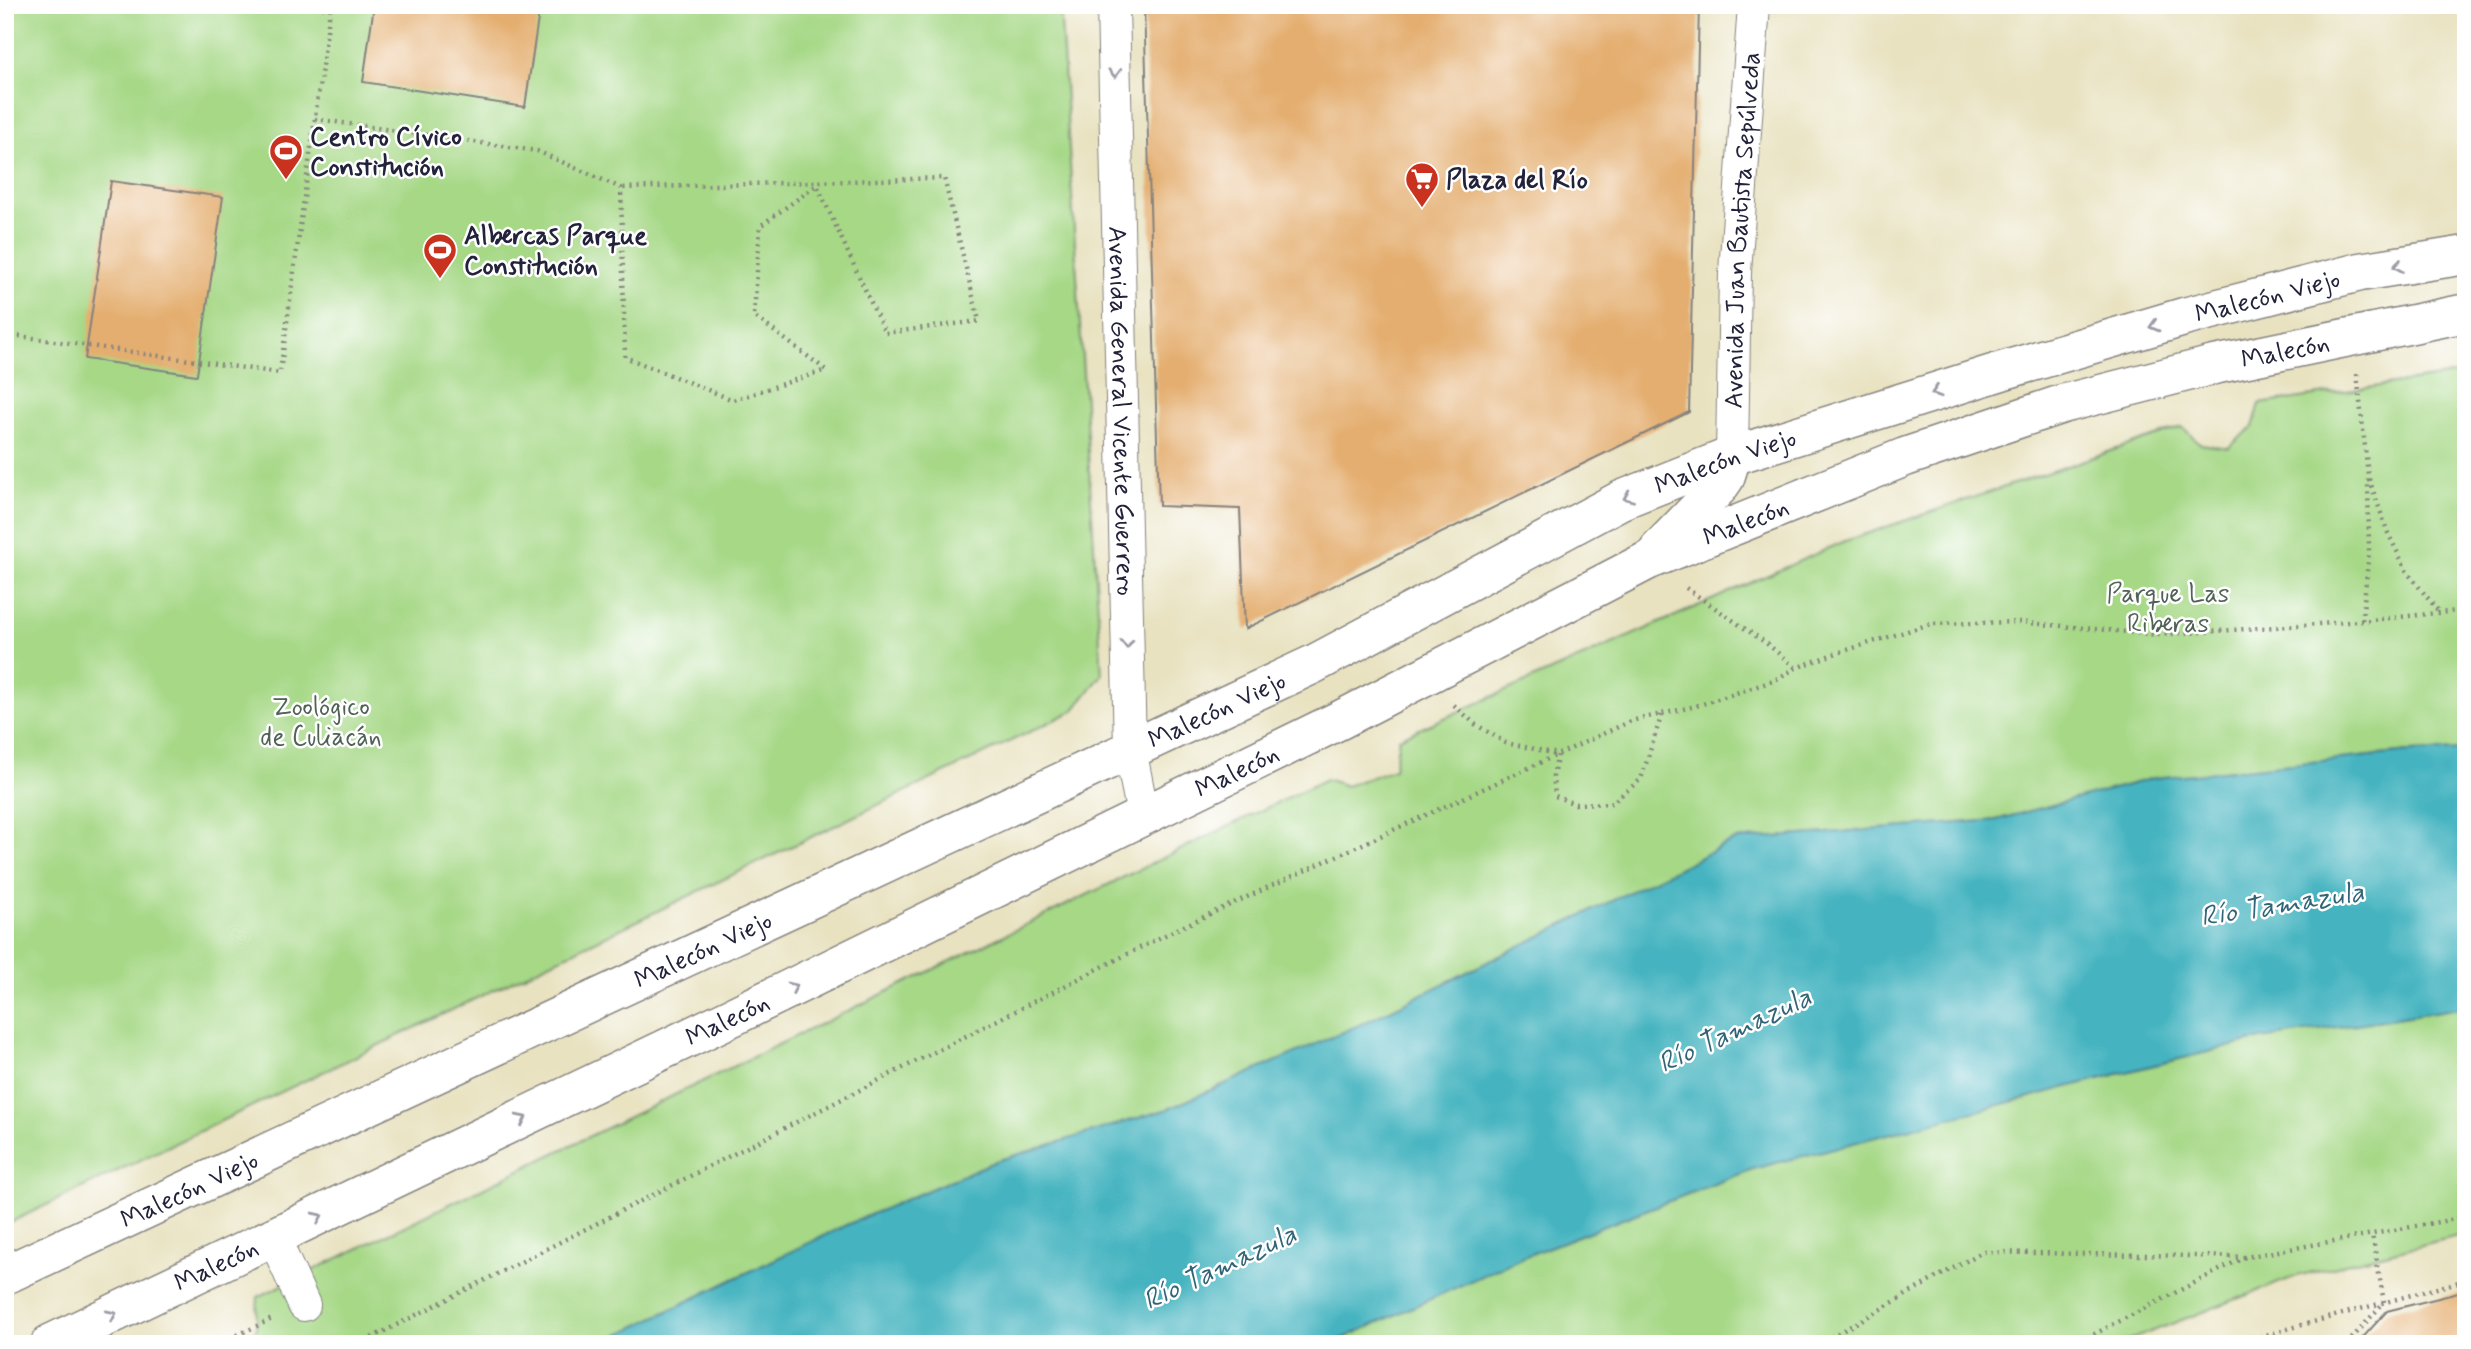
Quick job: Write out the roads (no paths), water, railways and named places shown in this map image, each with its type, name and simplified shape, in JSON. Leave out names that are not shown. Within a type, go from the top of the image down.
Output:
[{"type":"main road","name":"Malecón Viejo","points":[[5,1275],[1314,664],[1621,499],[1732,456],[2184,317],[2360,272],[2466,255]]},
{"type":"main road","name":"Malecón","points":[[50,1344],[736,1015],[1143,816],[1423,677],[1649,560],[1905,457],[2062,404],[2214,365],[2466,313]]},
{"type":"main road","points":[[1649,560],[1726,478],[1732,456]]},
{"type":"street","name":"Avenida General Vicente Guerrero","points":[[1113,5],[1130,749],[1143,816]]},
{"type":"street","name":"Avenida Juan Bautista Sepúlveda","points":[[1732,456],[1735,272],[1754,5]]},
{"type":"street","points":[[274,1238],[304,1305]]},
{"type":"water","name":"Río Tamazula","points":[[2466,750],[2466,1007],[2261,1039],[1753,1169],[1523,1257],[1331,1344],[599,1344],[844,1226],[996,1161],[1168,1109],[1368,1021],[1735,840],[1996,820],[2154,778],[2409,752]]},
{"type":"place","name":"Centro Cívico Constitución","points":[[286,181]]},
{"type":"place","name":"Plaza del Río","points":[[1422,209]]},
{"type":"place","name":"Albercas Parque Constitución","points":[[440,280]]},
{"type":"park label","name":"Parque Las Riberas","points":[[2168,608]]},
{"type":"park label","name":"Zoológico de Culiacán","points":[[321,721]]}]
